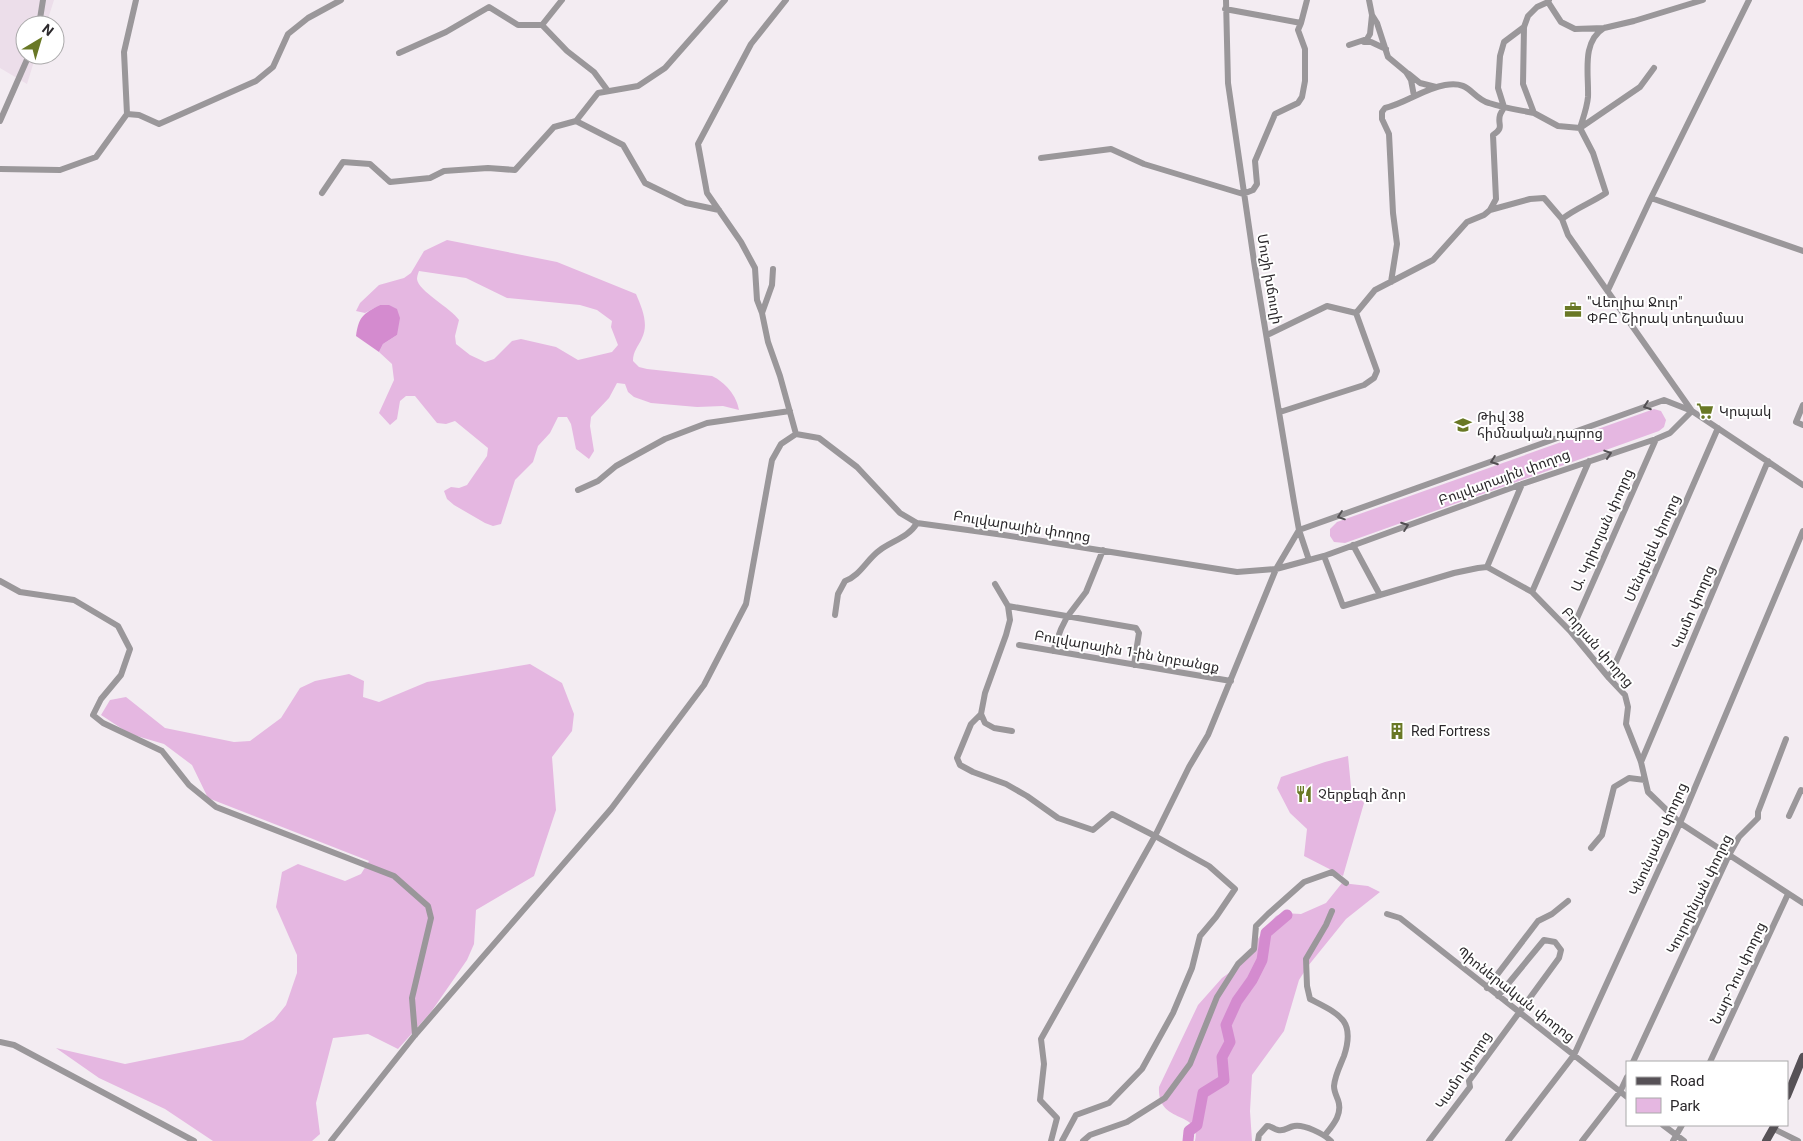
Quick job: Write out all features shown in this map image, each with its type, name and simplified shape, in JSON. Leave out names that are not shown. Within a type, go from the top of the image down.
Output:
[{"type":"main road","points":[[1788,1094],[1803,1057]]},
{"type":"main road","points":[[1766,1141],[1774,1127]]},
{"type":"street","points":[[41,15],[43,0]]},
{"type":"street","points":[[0,168],[60,170],[96,157],[126,114],[124,52],[136,0]]},
{"type":"street","points":[[126,114],[139,115],[159,124],[256,81],[273,67],[288,34],[308,18],[341,0]]},
{"type":"street","points":[[542,25],[562,0]]},
{"type":"street","points":[[322,193],[343,162],[370,164],[390,182],[430,178],[444,171],[488,168],[515,170],[554,127],[576,121],[598,93],[638,86],[665,68],[724,0]]},
{"type":"street","points":[[331,1141],[415,1035],[611,809],[704,685],[746,604],[772,460],[781,444],[796,434],[768,342],[758,300],[755,268],[741,242],[707,192],[698,144],[751,44],[786,0]]},
{"type":"street","name":"Մուշի խճուղի","points":[[1226,0],[1228,83],[1243,194],[1300,530],[1309,560]]},
{"type":"street","points":[[1041,158],[1111,149],[1144,164],[1243,194],[1253,190],[1257,184],[1255,161],[1275,114],[1298,103],[1302,97],[1305,81],[1305,49],[1298,30],[1307,0]]},
{"type":"street","points":[[1369,0],[1372,14],[1377,23],[1388,57],[1420,83],[1436,87]]},
{"type":"street","points":[[1534,113],[1523,84],[1524,28],[1528,16],[1538,7],[1549,1],[1561,22],[1575,29],[1604,28],[1703,0]]},
{"type":"street","points":[[1608,290],[1651,198],[1749,0]]},
{"type":"street","points":[[399,52],[446,32],[489,7],[518,25],[542,25],[567,50],[594,72],[608,91]]},
{"type":"street","points":[[1225,9],[1301,23]]},
{"type":"street","points":[[1363,42],[1370,34],[1372,14]]},
{"type":"street","points":[[1356,313],[1375,290],[1433,260],[1467,222],[1484,215],[1490,210],[1496,199],[1493,135],[1501,127],[1500,116],[1504,107],[1498,88],[1500,56],[1504,42],[1524,28]]},
{"type":"street","points":[[1562,219],[1606,193],[1593,153],[1580,128],[1588,100],[1590,43],[1596,33],[1604,28]]},
{"type":"street","points":[[1349,45],[1371,42],[1386,49]]},
{"type":"street","points":[[0,121],[25,65]]},
{"type":"street","points":[[1391,282],[1397,244],[1392,213],[1389,134],[1382,119],[1382,112],[1385,108],[1398,105],[1436,87],[1447,84],[1464,85],[1486,103],[1534,113],[1558,126],[1580,128],[1640,86],[1654,68]]},
{"type":"street","points":[[1406,72],[1411,80],[1414,96]]},
{"type":"street","points":[[576,121],[623,145],[645,183],[686,203],[719,210]]},
{"type":"street","points":[[1490,210],[1530,199],[1544,198],[1562,219],[1568,235],[1692,411],[1803,485]]},
{"type":"street","points":[[1651,198],[1803,251]]},
{"type":"street","points":[[762,313],[772,285],[773,270]]},
{"type":"street","points":[[1267,336],[1327,306],[1356,313]]},
{"type":"street","points":[[1280,412],[1364,385],[1374,378],[1377,371],[1356,313]]},
{"type":"street","name":"Բուլվարային փողոց","points":[[796,434],[820,438],[857,467],[900,513],[917,523],[1237,572],[1276,569],[1324,556],[1522,484],[1670,433],[1692,411],[1664,400],[1300,530]]},
{"type":"street","points":[[1803,405],[1796,422],[1803,425]]},
{"type":"street","points":[[578,490],[598,481],[616,466],[665,439],[707,423],[790,411]]},
{"type":"street","name":"Մենդելեև փողոց","points":[[1609,678],[1718,428]]},
{"type":"street","name":"Ա. Կրիտյան փողոց","points":[[1571,632],[1656,438]]},
{"type":"street","points":[[1532,592],[1589,461]]},
{"type":"street","name":"Կամո փողոց","points":[[1640,762],[1768,461]]},
{"type":"street","points":[[1324,556],[1343,606],[1470,568],[1487,568],[1522,484]]},
{"type":"street","points":[[835,615],[838,594],[845,581],[853,578],[879,550],[913,531],[917,523]]},
{"type":"street","points":[[1051,1141],[1057,1118],[1040,1100],[1044,1064],[1041,1040],[1155,836],[1189,767],[1208,736],[1276,569],[1300,530]]},
{"type":"street","name":"Կնունյանց փողոց","points":[[1508,1141],[1574,1055],[1680,823],[1803,531]]},
{"type":"street","points":[[1353,545],[1380,595]]},
{"type":"street","points":[[1054,651],[1067,617],[1086,592],[1103,550]]},
{"type":"street","name":"Բորյան փողոց","points":[[1487,568],[1532,592],[1571,632],[1625,695],[1628,707],[1626,724],[1640,762],[1648,792],[1680,823],[1803,903]]},
{"type":"street","points":[[0,581],[20,592],[74,600],[118,626],[130,649],[121,675],[101,698],[93,715],[103,723],[162,751],[189,785],[216,806],[394,876],[428,906],[431,918],[412,998],[415,1035]]},
{"type":"street","points":[[995,584],[1008,606],[1010,620],[985,693],[981,714],[971,724],[957,758],[960,765],[973,772],[1006,784],[1058,818],[1094,830],[1112,814],[1209,866],[1235,889],[1200,936],[1192,968],[1173,1013],[1142,1068],[1108,1103],[1076,1115],[1062,1141]]},
{"type":"street","points":[[1008,606],[1136,628],[1139,633],[1134,665]]},
{"type":"street","name":"Բուլվարային 1-ին նրբանցք","points":[[1019,645],[1231,682]]},
{"type":"street","points":[[981,714],[985,723],[994,728],[1012,731]]},
{"type":"street","name":"Կուրղինյան փողոց","points":[[1634,1061],[1729,855],[1739,838],[1758,818],[1758,812],[1786,739]]},
{"type":"street","points":[[1591,848],[1602,835],[1614,787],[1629,778],[1645,780]]},
{"type":"street","points":[[1789,816],[1801,790],[1803,791]]},
{"type":"street","points":[[1083,1141],[1090,1134],[1127,1122],[1165,1098],[1190,1064],[1217,997],[1238,964],[1254,949],[1256,926],[1268,914],[1304,882],[1332,872],[1346,883]]},
{"type":"street","name":"Նար-Դոս փողոց","points":[[1710,1061],[1788,894]]},
{"type":"street","points":[[1487,988],[1538,921],[1552,914],[1568,901]]},
{"type":"street","points":[[1326,1135],[1339,1116],[1340,1104],[1334,1089],[1336,1076],[1344,1055],[1348,1030],[1344,1019],[1310,998],[1307,986],[1306,959],[1332,911]]},
{"type":"street","name":"Պիոներական փողոց","points":[[1387,914],[1400,918],[1626,1096]]},
{"type":"street","name":"Կամո փողոց","points":[[1429,1141],[1470,1086],[1469,1081],[1518,1012],[1559,958],[1561,950],[1555,942],[1544,940],[1498,996]]},
{"type":"street","points":[[0,1042],[14,1045],[194,1141]]},
{"type":"street","points":[[1582,1141],[1620,1092],[1626,1079]]},
{"type":"street","points":[[1258,1141],[1259,1135],[1266,1126],[1271,1126],[1278,1130],[1300,1126],[1326,1135],[1331,1141]]},
{"type":"street","points":[[1664,1126],[1675,1138],[1684,1141]]},
{"type":"street","points":[[1675,1138],[1681,1126]]},
{"type":"street","points":[[1774,1127],[1798,1141]]},
{"type":"shaded area","points":[[0,0],[54,0],[49,15],[15,15],[15,65],[33,65],[27,84],[0,68]]},
{"type":"shaded area","points":[[380,305],[389,305],[397,309],[400,318],[397,335],[383,344],[379,352],[356,336],[360,320],[363,316]]},
{"type":"green space","points":[[447,240],[557,262],[636,294],[642,310],[645,327],[633,361],[639,367],[647,369],[712,376],[730,390],[739,410],[723,406],[697,407],[651,403],[634,397],[628,392],[625,384],[617,383],[609,398],[591,417],[590,426],[594,451],[589,459],[576,449],[571,424],[567,417],[558,417],[550,433],[538,446],[533,462],[515,480],[501,524],[493,526],[485,523],[454,505],[447,499],[444,491],[451,487],[459,488],[467,485],[487,456],[488,448],[455,421],[446,424],[437,423],[415,396],[406,396],[400,401],[397,419],[390,425],[379,413],[394,380],[392,364],[379,352],[383,344],[397,335],[380,305],[365,313],[356,311],[360,303],[379,285],[404,278],[411,273],[424,251]],"holes":[[[419,271],[466,278],[507,298],[580,305],[597,310],[612,321],[611,327],[618,345],[612,352],[578,360],[556,347],[521,339],[512,341],[494,359],[485,362],[470,355],[456,344],[455,336],[459,320],[423,289],[419,284],[417,276]]]},
{"type":"green space","points":[[1654,409],[1661,411],[1666,420],[1664,427],[1659,431],[1345,543],[1334,542],[1330,536],[1330,529],[1337,522]]},
{"type":"green space","points":[[530,664],[562,683],[574,714],[572,731],[552,757],[556,810],[534,876],[476,910],[474,944],[467,960],[431,1012],[398,1049],[368,1034],[333,1038],[316,1103],[320,1134],[312,1141],[213,1141],[165,1109],[99,1078],[56,1048],[125,1064],[243,1040],[274,1020],[286,1005],[297,973],[297,955],[276,907],[282,872],[298,864],[345,881],[361,874],[369,861],[208,798],[192,765],[164,744],[130,734],[101,715],[110,700],[126,697],[165,728],[234,742],[250,741],[281,718],[300,688],[315,681],[349,674],[364,681],[363,697],[379,702],[427,682]]},
{"type":"green space","points":[[1348,756],[1351,787],[1364,803],[1343,876],[1304,856],[1307,829],[1290,813],[1277,788],[1281,777]]},
{"type":"green space","points":[[1342,883],[1368,886],[1380,892],[1346,919],[1299,980],[1284,1031],[1252,1075],[1250,1111],[1252,1141],[1195,1141],[1195,1131],[1192,1125],[1171,1113],[1165,1107],[1160,1099],[1159,1087],[1198,1005],[1222,978],[1244,962],[1264,929],[1276,916],[1283,913],[1301,914],[1326,903]]},
{"type":"waterway","points":[[1188,1141],[1189,1131],[1197,1125],[1203,1093],[1224,1080],[1222,1057],[1230,1042],[1226,1025],[1237,1001],[1252,980],[1262,960],[1266,933],[1287,915]]},
{"type":"place","name":"\"Վեոլիա Ջուր\" ՓԲԸ Շիրակ տեղամաս","points":[[1573,310]]},
{"type":"place","name":"Կրպակ","points":[[1705,411]]},
{"type":"place","name":"Թիվ 38 հիմնական դպրոց","points":[[1463,425]]},
{"type":"place","name":"Red Fortress","points":[[1397,731]]},
{"type":"place","name":"Չերքեզի ձոր","points":[[1304,794]]}]
